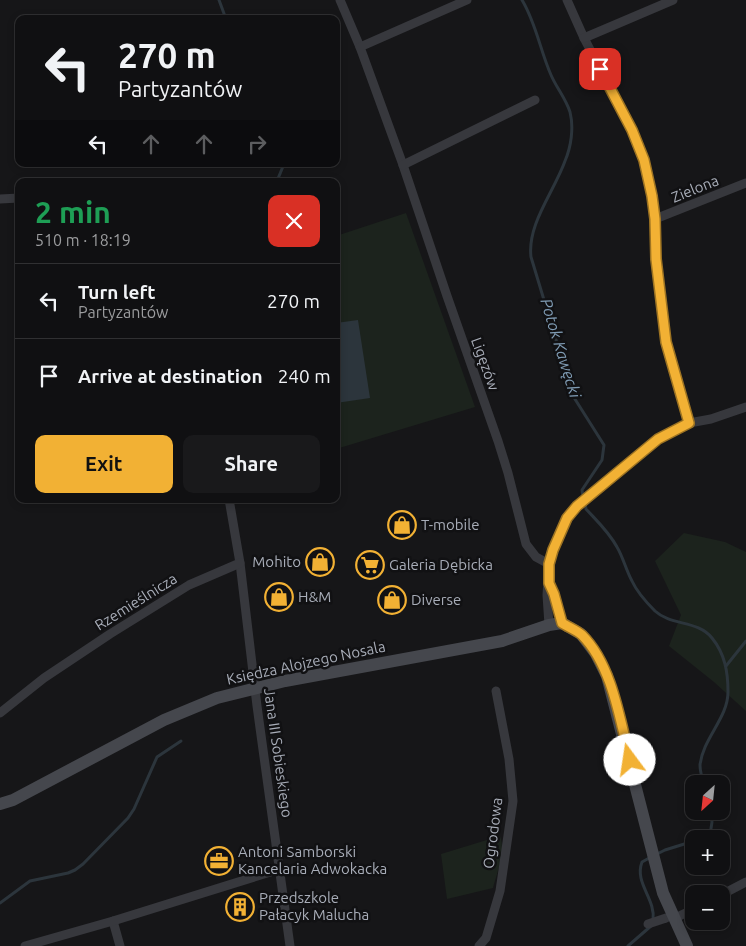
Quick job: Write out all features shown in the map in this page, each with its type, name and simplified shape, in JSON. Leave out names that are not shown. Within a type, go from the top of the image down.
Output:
[{"type":"street","name":"Ligęzów","points":[[340,0],[360,47],[404,165],[450,305],[498,441],[526,544],[536,557],[549,564]]},
{"type":"street","points":[[360,47],[467,0]]},
{"type":"street","points":[[567,0],[584,38],[632,130],[644,160],[655,219],[656,259],[666,342],[689,423]]},
{"type":"street","points":[[584,38],[673,0]]},
{"type":"street","points":[[404,165],[535,100]]},
{"type":"street","name":"Zielona","points":[[655,219],[746,183]]},
{"type":"street","points":[[0,200],[15,198]]},
{"type":"street","points":[[688,946],[667,918],[663,893],[607,676],[596,654],[581,634],[555,624],[547,595],[549,564],[560,531],[577,506],[658,439],[689,423],[711,419],[746,407]]},
{"type":"street","points":[[230,503],[240,564]]},
{"type":"street","name":"Jana III Sobieskiego","points":[[240,564],[290,946]]},
{"type":"street","name":"Rzemieślnicza","points":[[0,713],[44,678],[110,634],[189,585],[240,564]]},
{"type":"street","name":"Księdza Alojzego Nosala","points":[[0,804],[21,796],[164,720],[217,698],[255,687],[502,641],[555,624]]},
{"type":"street","name":"Ogrodowa","points":[[479,946],[486,938],[500,891],[512,801],[509,759],[496,691]]},
{"type":"street","points":[[25,946],[113,921],[280,869]]},
{"type":"street","points":[[730,890],[746,882]]},
{"type":"street","points":[[648,924],[685,912]]},
{"type":"street","points":[[113,921],[120,946]]},
{"type":"shaded area","points":[[406,213],[475,407],[340,448],[340,235]]},
{"type":"shaded area","points":[[358,320],[370,398],[340,402],[340,322]]},
{"type":"shaded area","points":[[684,533],[725,542],[746,552],[746,711],[714,682],[669,646],[681,615],[655,561]]},
{"type":"shaded area","points":[[500,836],[502,848],[499,869],[493,888],[447,899],[441,854]]},
{"type":"waterway","points":[[219,0],[225,15]]},
{"type":"waterway","name":"Potok Kawęcki","points":[[522,0],[531,18],[551,75],[566,102],[571,118],[572,131],[569,150],[537,220],[533,232],[531,257],[573,396],[604,445],[602,460],[582,490],[583,497]]},
{"type":"waterway","points":[[278,178],[283,167]]},
{"type":"waterway","name":"Potok Kawęcki","points":[[585,503],[586,509],[614,542],[639,593],[655,611],[661,616],[706,632],[712,638],[723,657],[727,677],[727,701],[702,755],[700,765],[701,775]]},
{"type":"waterway","points":[[726,666],[746,641]]},
{"type":"waterway","points":[[0,903],[30,881],[68,873],[83,864],[128,818],[134,809],[157,757],[181,741]]},
{"type":"waterway","name":"Potok Kawęcki","points":[[711,830],[712,820]]},
{"type":"waterway","name":"Potok Kawęcki","points":[[657,854],[685,844]]},
{"type":"waterway","name":"Potok Kawęcki","points":[[651,857],[642,862],[640,870],[653,912],[653,920]]},
{"type":"waterway","name":"Potok Kawęcki","points":[[628,946],[651,926]]},
{"type":"place","name":"T-mobile","points":[[402,525]]},
{"type":"place","name":"Mohito","points":[[320,562]]},
{"type":"place","name":"Galeria Dębicka","points":[[370,565]]},
{"type":"place","name":"H&M","points":[[279,597]]},
{"type":"place","name":"Diverse","points":[[392,600]]},
{"type":"place","name":"Antoni Samborski Kancelaria Adwokacka","points":[[219,861]]},
{"type":"place","name":"Przedszkole Pałacyk Malucha","points":[[240,907]]},
{"type":"route","points":[[600,69],[632,130],[644,160],[655,219],[656,259],[666,342],[689,423],[658,439],[577,506],[567,518],[560,531],[549,564],[549,583],[562,623],[581,634],[596,654],[607,676],[630,760]]}]
